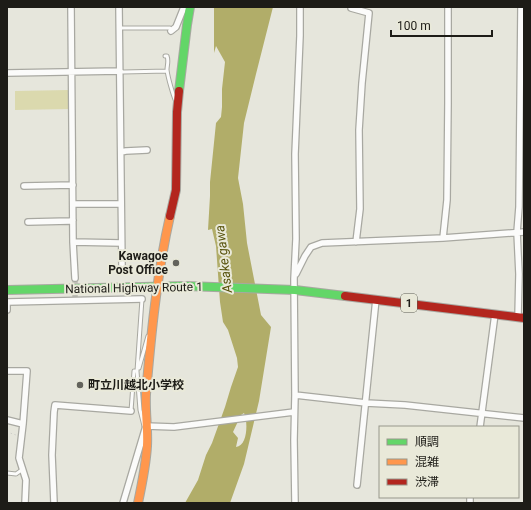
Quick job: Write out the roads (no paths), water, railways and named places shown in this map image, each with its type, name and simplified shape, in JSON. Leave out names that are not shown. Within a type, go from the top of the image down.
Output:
[{"type":"main road","points":[[138,503],[146,458],[146,396],[158,286],[163,246],[176,190],[178,106],[190,7]]},
{"type":"main road","name":"National Highway Route 1","points":[[7,290],[158,286],[281,289],[376,299],[521,318]]},
{"type":"street","points":[[71,7],[73,242],[75,278]]},
{"type":"street","points":[[119,7],[122,266]]},
{"type":"street","points":[[171,30],[176,27],[184,7]]},
{"type":"street","points":[[295,503],[295,154],[300,7]]},
{"type":"street","points":[[351,7],[369,13],[359,130],[360,210],[356,242]]},
{"type":"street","points":[[443,238],[447,200],[448,7]]},
{"type":"street","points":[[521,7],[519,207],[517,232],[521,318]]},
{"type":"street","points":[[7,73],[120,71]]},
{"type":"street","points":[[121,152],[147,150]]},
{"type":"street","points":[[24,186],[73,185]]},
{"type":"street","points":[[73,204],[121,204]]},
{"type":"street","points":[[28,222],[73,220]]},
{"type":"street","points":[[294,279],[311,246],[322,243],[443,238],[524,232]]},
{"type":"street","points":[[73,242],[122,243]]},
{"type":"street","points":[[7,310],[7,302],[75,299],[142,299]]},
{"type":"street","points":[[357,485],[376,299]]},
{"type":"street","points":[[480,426],[495,314]]},
{"type":"street","points":[[7,371],[27,371],[19,458],[26,480],[24,503]]},
{"type":"street","points":[[295,395],[524,418]]},
{"type":"street","points":[[54,503],[52,455],[55,405],[131,411]]},
{"type":"street","points":[[123,503],[146,426],[174,427],[294,412]]},
{"type":"street","points":[[7,420],[23,424]]},
{"type":"lane","points":[[120,28],[171,30]]},
{"type":"lane","points":[[165,56],[167,56],[168,59],[167,71],[174,98],[178,106]]},
{"type":"lane","points":[[120,71],[167,71]]},
{"type":"lane","points":[[142,299],[137,371],[140,410],[143,426],[146,426]]},
{"type":"lane","points":[[131,411],[134,372],[137,371],[148,336],[153,332]]},
{"type":"lane","points":[[7,473],[16,474],[23,470]]},
{"type":"water","name":"Asake gawa","points":[[214,7],[273,7],[244,123],[238,178],[243,204],[247,243],[261,315],[271,327],[259,401],[244,464],[230,503],[185,503],[198,480],[238,367],[237,358],[228,330],[223,322],[216,246],[212,229],[208,230],[210,182],[216,123],[221,117],[225,62],[216,46],[214,53]],"holes":[[[244,413],[245,438],[240,446],[236,447],[238,438],[233,432],[241,415]]]},
{"type":"tunnel","points":[[75,278],[75,298]]},
{"type":"place","name":"Kawagoe Post Office","points":[[176,263]]},
{"type":"place","name":"町立川越北小学校","points":[[80,385]]}]
